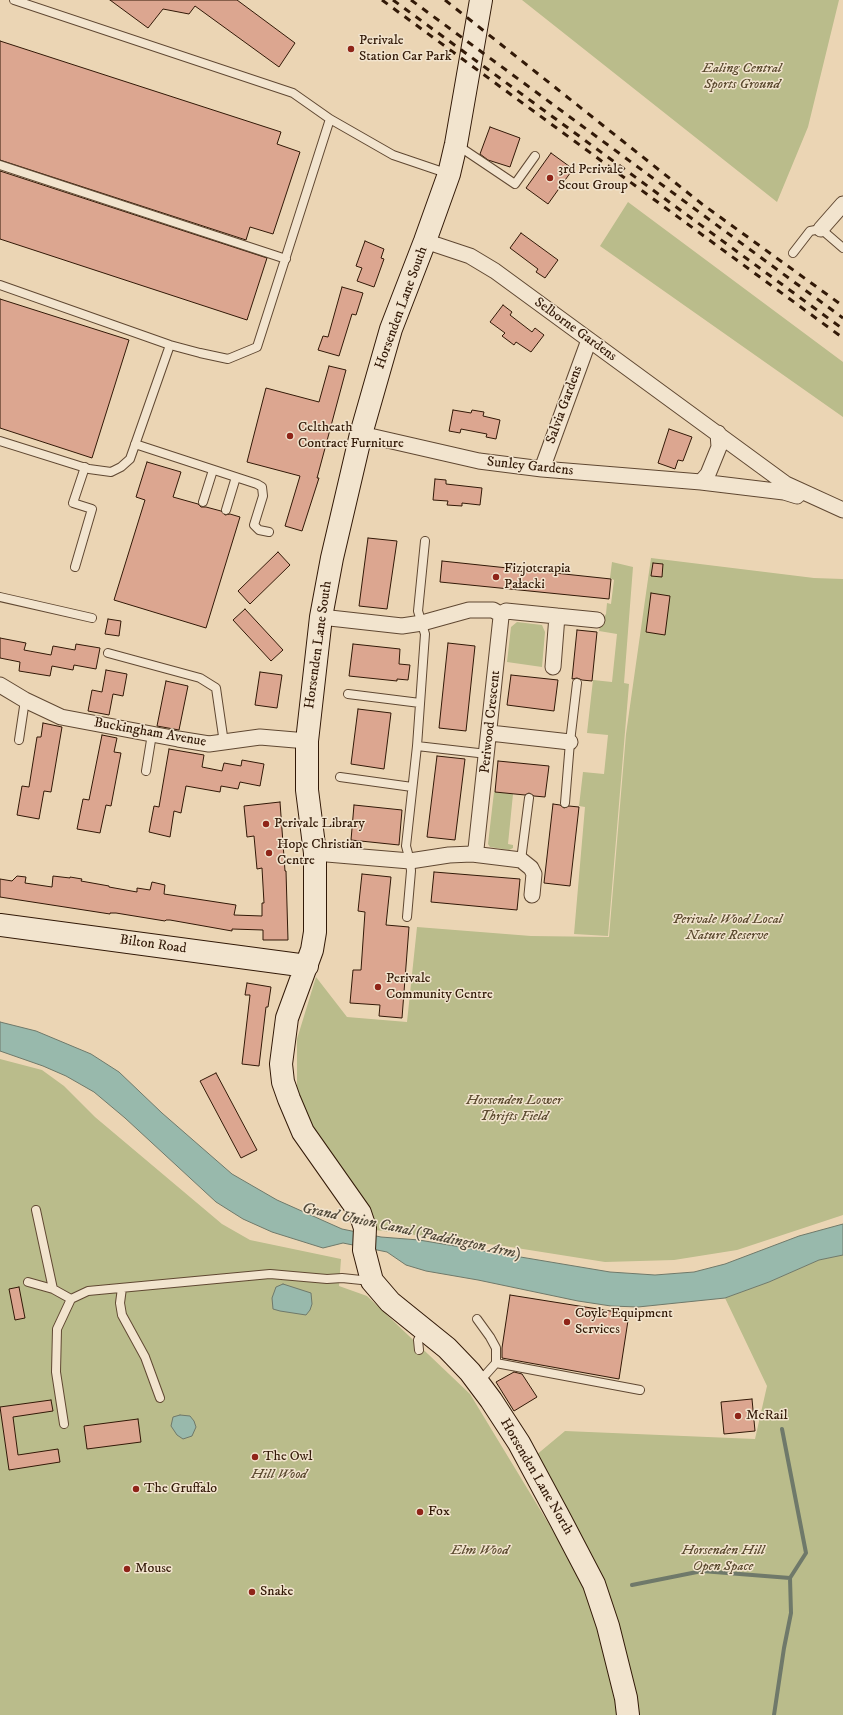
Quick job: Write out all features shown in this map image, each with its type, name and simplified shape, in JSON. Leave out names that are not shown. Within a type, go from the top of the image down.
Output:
[{"type":"street","name":"Horsenden Lane South","points":[[372,1281],[364,1250],[365,1228],[360,1213],[307,1140],[283,1082],[281,1064],[284,1032],[291,1005],[307,966],[315,932],[315,854],[307,790],[307,741],[321,617],[335,543],[361,434],[391,329],[426,241],[449,174],[456,144],[480,0]]},
{"type":"street","points":[[821,229],[843,204]]},
{"type":"street","name":"Selborne Gardens","points":[[426,241],[470,256],[495,271],[786,484],[843,510]]},
{"type":"street","name":"Salvia Gardens","points":[[542,468],[589,340]]},
{"type":"street","points":[[701,482],[708,474],[714,462],[719,447],[718,433]]},
{"type":"street","name":"Sunley Gardens","points":[[361,434],[479,461],[701,482],[784,492],[843,510]]},
{"type":"street","points":[[321,617],[402,626],[422,623],[469,610],[493,610],[500,614],[506,611],[597,620]]},
{"type":"street","name":"Periwood Crescent","points":[[472,854],[476,849],[490,733],[501,617],[500,614]]},
{"type":"street","points":[[553,667],[558,616]]},
{"type":"street","name":"Buckingham Avenue","points":[[0,685],[25,700],[61,717],[152,734],[209,744],[260,738],[307,741]]},
{"type":"street","points":[[490,733],[570,742]]},
{"type":"street","points":[[315,854],[410,861],[449,855],[472,854],[521,860],[531,868],[534,874],[532,895]]},
{"type":"street","name":"Bilton Road","points":[[0,924],[307,966]]},
{"type":"street","name":"Horsenden Lane North","points":[[372,1281],[422,1340],[447,1348],[491,1400],[519,1443],[594,1584],[609,1633],[628,1715]]},
{"type":"lane","points":[[14,0],[293,93],[330,120],[393,156],[449,174]]},
{"type":"lane","points":[[0,284],[170,345],[228,359],[257,347],[330,120]]},
{"type":"lane","points":[[456,144],[515,184],[535,156]]},
{"type":"lane","points":[[0,165],[286,259]]},
{"type":"lane","points":[[793,253],[810,231],[821,229],[843,248]]},
{"type":"lane","points":[[0,441],[84,467],[111,472],[121,467],[130,458],[170,345]]},
{"type":"lane","points":[[135,444],[257,484],[262,487],[264,492],[254,525],[259,530],[269,532]]},
{"type":"lane","points":[[75,567],[92,509],[73,502],[84,467]]},
{"type":"lane","points":[[203,502],[213,470]]},
{"type":"lane","points":[[226,510],[236,477]]},
{"type":"lane","points":[[407,917],[410,861],[406,846],[417,746],[426,634],[418,611],[425,541]]},
{"type":"lane","points":[[0,597],[92,618]]},
{"type":"lane","points":[[108,653],[200,678],[216,688],[224,743]]},
{"type":"lane","points":[[565,803],[577,683]]},
{"type":"lane","points":[[348,694],[420,703]]},
{"type":"lane","points":[[18,740],[25,700]]},
{"type":"lane","points":[[146,770],[152,734]]},
{"type":"lane","points":[[417,746],[487,754]]},
{"type":"lane","points":[[340,777],[412,787]]},
{"type":"lane","points":[[521,860],[529,798]]},
{"type":"lane","points":[[36,1210],[53,1289]]},
{"type":"lane","points":[[64,1424],[56,1372],[55,1351],[57,1329],[72,1299],[88,1291],[270,1274],[372,1281]]},
{"type":"lane","points":[[28,1282],[53,1289],[72,1299]]},
{"type":"lane","points":[[122,1288],[120,1303],[122,1315],[145,1357],[160,1398]]},
{"type":"lane","points":[[477,1319],[496,1348],[496,1363],[478,1383]]},
{"type":"lane","points":[[496,1363],[640,1390]]},
{"type":"green space","name":"Ealing Central Sports Ground","points":[[522,0],[839,0],[808,127],[777,202]]},
{"type":"green space","points":[[628,202],[843,362],[843,417],[600,246]]},
{"type":"green space","name":"Perivale Wood Local Nature Reserve","points":[[651,558],[814,578],[843,579],[843,1215],[737,1250],[674,1260],[605,1262],[504,1246],[375,1230],[297,1103],[297,1039],[316,977],[347,1017],[407,1022],[417,927],[531,936],[609,937],[626,734]]},
{"type":"green space","points":[[612,562],[633,567],[624,683],[629,684],[608,936],[574,934],[585,807],[579,806],[583,772],[604,774],[608,735],[587,733],[593,680],[612,682],[617,634],[599,631],[601,621],[606,614],[607,603],[611,604],[614,580],[610,578]]},
{"type":"green space","points":[[517,622],[542,625],[545,632],[542,667],[507,662],[511,627]]},
{"type":"green space","points":[[494,792],[513,794],[508,844],[513,845],[513,848],[509,850],[490,847],[488,844]]},
{"type":"green space","points":[[0,1059],[42,1070],[64,1086],[95,1117],[222,1224],[250,1240],[341,1259],[339,1286],[367,1296],[470,1394],[590,1592],[619,1715],[0,1715]]},
{"type":"green space","name":"Horsenden Hill Open Space","points":[[843,1255],[843,1715],[639,1715],[637,1697],[535,1456],[565,1431],[755,1439],[767,1386],[725,1298],[769,1282],[819,1260]]},
{"type":"shaded area","points":[[0,1022],[36,1031],[91,1054],[119,1072],[162,1113],[232,1174],[277,1200],[342,1229],[381,1237],[419,1240],[610,1272],[655,1275],[694,1272],[725,1264],[799,1236],[843,1224],[843,1255],[819,1260],[769,1282],[725,1298],[638,1307],[611,1306],[578,1301],[478,1280],[426,1271],[406,1265],[387,1252],[343,1243],[323,1248],[272,1232],[243,1219],[216,1202],[125,1118],[94,1092],[66,1076],[43,1066],[0,1051]]},
{"type":"shaded area","points":[[283,1284],[311,1293],[312,1304],[306,1315],[273,1309],[272,1298],[276,1287]]},
{"type":"shaded area","points":[[180,1415],[190,1416],[196,1427],[192,1436],[183,1439],[177,1435],[171,1426],[173,1417]]},
{"type":"building","points":[[110,0],[237,0],[295,43],[279,67],[195,6],[189,14],[163,9],[148,28]]},
{"type":"building","points":[[0,41],[281,132],[277,144],[300,152],[273,234],[250,227],[246,240],[0,160]]},
{"type":"building","points":[[490,127],[520,138],[510,167],[488,160],[480,154]]},
{"type":"building","name":"3rd Perivale Scout Group","points":[[551,153],[573,169],[548,204],[526,188]]},
{"type":"building","points":[[0,171],[267,258],[247,320],[0,239]]},
{"type":"building","points":[[521,233],[558,260],[545,278],[536,272],[538,269],[510,248]]},
{"type":"building","points":[[365,241],[384,249],[381,258],[384,259],[374,287],[357,281],[362,268],[356,266]]},
{"type":"building","points":[[342,287],[363,293],[356,315],[352,314],[339,356],[318,350],[323,336],[328,337]]},
{"type":"building","points":[[0,299],[129,340],[92,458],[0,428]]},
{"type":"building","points":[[503,305],[512,312],[510,315],[532,332],[535,328],[544,335],[531,352],[516,342],[514,345],[502,336],[505,333],[490,322]]},
{"type":"building","name":"Celtheath Contract Furniture","points":[[329,366],[346,370],[317,478],[319,478],[302,531],[285,526],[300,476],[247,462],[266,388],[319,402]]},
{"type":"building","points":[[453,410],[471,413],[472,410],[484,412],[483,416],[500,420],[496,439],[486,437],[487,434],[461,429],[460,433],[449,431]]},
{"type":"building","points":[[669,429],[692,437],[683,461],[678,460],[675,469],[658,463]]},
{"type":"building","points":[[147,462],[181,472],[173,497],[198,504],[201,507],[221,511],[225,515],[230,514],[240,517],[206,628],[114,600],[145,500],[136,497]]},
{"type":"building","points":[[435,479],[446,480],[446,484],[482,488],[480,505],[462,503],[462,506],[447,505],[448,501],[433,500]]},
{"type":"building","points":[[368,538],[397,541],[387,609],[359,606]]},
{"type":"building","points":[[278,552],[290,565],[250,604],[238,591]]},
{"type":"building","points":[[442,561],[611,579],[609,599],[440,582]]},
{"type":"building","points":[[653,563],[663,564],[662,577],[651,576]]},
{"type":"building","points":[[651,593],[670,596],[665,635],[646,632]]},
{"type":"building","points":[[245,609],[283,650],[271,661],[233,620]]},
{"type":"building","points":[[108,619],[121,621],[119,636],[105,634]]},
{"type":"building","points":[[577,630],[597,632],[592,681],[577,678],[572,679]]},
{"type":"building","points":[[0,638],[26,643],[24,650],[51,655],[53,646],[75,650],[76,644],[100,648],[96,669],[74,665],[73,670],[52,666],[50,676],[19,671],[20,662],[0,658]]},
{"type":"building","points":[[448,643],[475,646],[466,731],[439,728]]},
{"type":"building","points":[[353,644],[400,649],[399,664],[410,665],[408,680],[397,679],[397,681],[349,676]]},
{"type":"building","points":[[106,670],[127,674],[123,696],[113,694],[109,715],[88,711],[92,690],[102,692]]},
{"type":"building","points":[[260,672],[282,675],[277,708],[255,705]]},
{"type":"building","points":[[511,675],[558,680],[554,711],[507,705]]},
{"type":"building","points":[[166,681],[188,686],[179,730],[157,726]]},
{"type":"building","points":[[358,709],[391,713],[384,769],[351,764]]},
{"type":"building","points":[[43,723],[62,727],[51,792],[44,791],[39,819],[17,815],[22,786],[29,787],[37,737],[41,737]]},
{"type":"building","points":[[102,735],[117,738],[114,752],[121,753],[111,806],[106,805],[100,833],[77,829],[83,799],[89,800]]},
{"type":"building","points":[[169,749],[204,755],[202,767],[222,771],[224,763],[241,766],[242,760],[264,764],[260,786],[240,782],[238,789],[221,786],[220,792],[186,786],[181,813],[174,811],[170,837],[149,832],[154,806],[159,807]]},
{"type":"building","points":[[437,756],[465,759],[455,840],[427,837]]},
{"type":"building","points":[[498,761],[549,766],[545,797],[534,796],[529,793],[525,795],[495,792]]},
{"type":"building","points":[[280,802],[286,871],[288,940],[263,940],[263,930],[232,929],[232,931],[170,920],[165,921],[116,913],[110,914],[0,897],[0,879],[12,881],[17,876],[26,877],[25,883],[52,887],[53,876],[70,877],[82,879],[81,881],[137,892],[137,888],[150,890],[152,882],[165,885],[164,894],[236,905],[234,915],[262,916],[262,903],[264,903],[262,868],[257,869],[254,836],[247,837],[244,806]]},
{"type":"building","points":[[553,804],[560,805],[564,808],[569,806],[579,807],[570,886],[544,883]]},
{"type":"building","points":[[354,805],[402,810],[399,845],[351,840]]},
{"type":"building","points":[[434,872],[520,879],[517,910],[431,902]]},
{"type":"building","name":"Perivale Community Centre","points":[[362,874],[391,877],[386,925],[409,927],[402,1018],[379,1016],[380,1005],[350,1003],[353,970],[361,970],[365,912],[358,911]]},
{"type":"building","points":[[247,983],[271,987],[268,1007],[266,1007],[259,1066],[242,1064],[250,995],[245,995]]},
{"type":"building","points":[[216,1073],[257,1150],[241,1158],[200,1081]]},
{"type":"building","points":[[19,1287],[25,1318],[15,1320],[9,1289]]},
{"type":"building","points":[[510,1295],[629,1314],[619,1379],[502,1358],[502,1348]]},
{"type":"building","points":[[514,1372],[522,1374],[537,1397],[514,1411],[496,1382]]},
{"type":"building","name":"McRail","points":[[752,1399],[755,1431],[724,1434],[721,1402]]},
{"type":"building","points":[[51,1400],[53,1411],[13,1417],[18,1455],[58,1449],[60,1462],[9,1470],[0,1407]]},
{"type":"building","points":[[138,1419],[141,1442],[87,1449],[84,1426]]},
{"type":"waterway","points":[[774,1715],[791,1613],[790,1578],[806,1553],[782,1429]]},
{"type":"waterway","points":[[632,1585],[702,1571],[790,1578]]},
{"type":"railway","points":[[382,0],[843,338]]},
{"type":"railway","points":[[393,0],[843,329]]},
{"type":"railway","points":[[411,0],[843,318]]},
{"type":"railway","points":[[445,0],[702,204],[843,306]]},
{"type":"place","name":"Perivale Station Car Park","points":[[351,49]]},
{"type":"place","name":"3rd Perivale Scout Group","points":[[550,178]]},
{"type":"place","name":"Celtheath Contract Furniture","points":[[290,436]]},
{"type":"place","name":"Fizjoterapia Pałacki","points":[[496,577]]},
{"type":"place","name":"Perivale Library","points":[[266,824]]},
{"type":"place","name":"Hope Christian Centre","points":[[269,853]]},
{"type":"place","name":"Perivale Community Centre","points":[[378,987]]},
{"type":"place","name":"Coyle Equipment Services","points":[[567,1322]]},
{"type":"place","name":"McRail","points":[[738,1416]]},
{"type":"place","name":"The Owl","points":[[255,1457]]},
{"type":"place","name":"The Gruffalo","points":[[136,1489]]},
{"type":"place","name":"Fox","points":[[420,1512]]},
{"type":"place","name":"Mouse","points":[[127,1569]]},
{"type":"place","name":"Snake","points":[[252,1592]]},
{"type":"park label","name":"Horsenden Lower Thrifts Field","points":[[514,1110]]},
{"type":"park label","name":"Hill Wood","points":[[279,1475]]},
{"type":"park label","name":"Elm Wood","points":[[480,1551]]},
{"type":"water label","name":"Grand Union Canal (Paddington Arm)","points":[[411,1232]]}]
